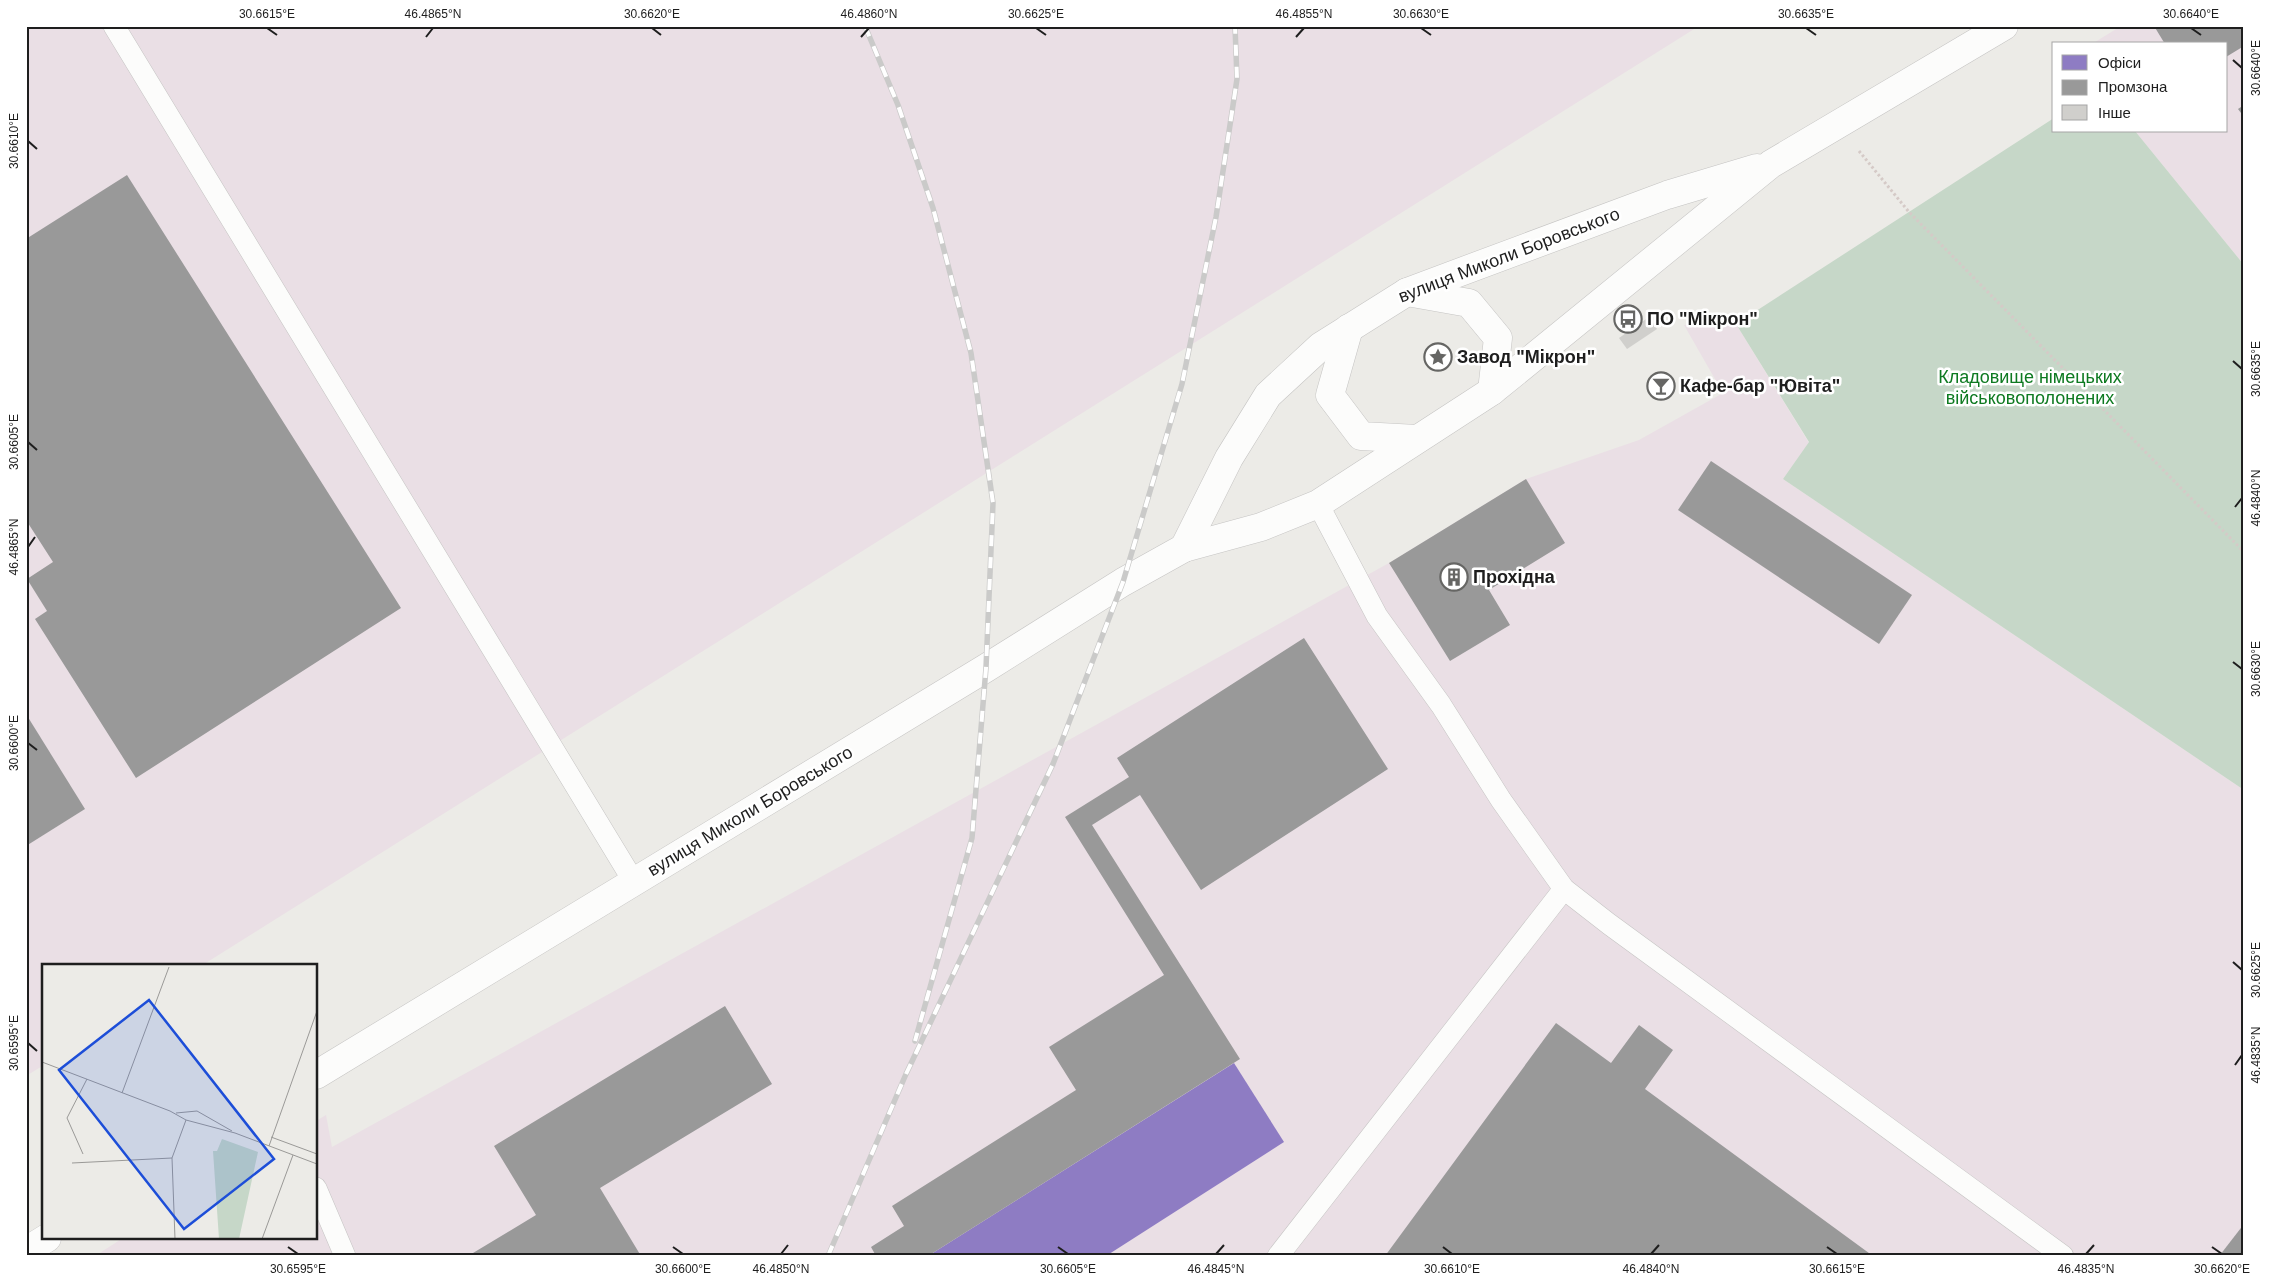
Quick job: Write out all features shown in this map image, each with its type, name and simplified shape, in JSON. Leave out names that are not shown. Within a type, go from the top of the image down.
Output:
[{"type":"street","name":"вулиця Миколи Боровського","points":[[318,1074],[986,668],[1123,582],[1184,548],[1261,527],[1318,504],[1492,391],[1771,164],[2004,26]]},
{"type":"street","name":"вулиця Миколи Боровського","points":[[1184,548],[1229,458],[1268,395],[1321,346],[1407,292],[1667,195],[1771,164]]},
{"type":"street","points":[[1407,292],[1469,303],[1498,338],[1492,391]]},
{"type":"street","points":[[1349,328],[1330,395],[1361,436],[1416,439]]},
{"type":"street","points":[[26,1251],[44,1240]]},
{"type":"lane","points":[[114,26],[634,882]]},
{"type":"lane","points":[[1318,504],[1377,616],[1441,705],[1501,800],[1564,889],[1616,930],[2063,1256]]},
{"type":"lane","points":[[1278,1256],[1564,889]]},
{"type":"lane","points":[[318,1193],[345,1256]]},
{"type":"path","points":[[1838,126],[1910,212],[2244,552]]},
{"type":"shaded area","points":[[26,26],[1699,26],[204,964],[42,964],[42,1066],[26,1076]]},
{"type":"shaded area","points":[[2121,26],[2244,26],[2244,265],[2136,132],[2228,132],[2228,42],[2095,42]]},
{"type":"shaded area","points":[[1736,324],[1809,443],[1783,479],[2244,790],[2244,1256],[95,1256],[120,1240],[318,1240],[318,1120],[326,1115],[332,1147],[1389,563],[1526,479],[1639,440],[1723,393],[1684,325]]},
{"type":"green space","name":"Кладовище німецьких військовополонених","points":[[2052,119],[2052,132],[2136,132],[2244,265],[2244,790],[1783,479],[1809,442],[1736,324]]},
{"type":"building: Офіси","points":[[1234,1063],[1284,1142],[1106,1256],[928,1256]]},
{"type":"building: Промзона","points":[[2154,26],[2244,26],[2244,46],[2228,56],[2228,42],[2164,42]]},
{"type":"building: Промзона","points":[[2244,105],[2244,117],[2238,109]]},
{"type":"building: Промзона","points":[[127,175],[401,608],[136,778],[35,619],[47,611],[27,579],[53,562],[26,520],[26,239]]},
{"type":"building: Промзона","points":[[1711,461],[1912,595],[1879,644],[1678,510]]},
{"type":"building: Промзона","name":"Прохідна","points":[[1526,479],[1565,543],[1489,590],[1510,625],[1450,661],[1389,563]]},
{"type":"building: Промзона","points":[[1304,638],[1388,769],[1201,890],[1140,795],[1092,825],[1240,1059],[928,1256],[876,1256],[871,1247],[904,1226],[892,1206],[1076,1090],[1049,1047],[1164,975],[1065,817],[1129,777],[1117,758]]},
{"type":"building: Промзона","points":[[26,714],[85,809],[26,846]]},
{"type":"building: Промзона","points":[[725,1006],[772,1084],[600,1188],[641,1256],[468,1256],[536,1215],[494,1146]]},
{"type":"building: Промзона","points":[[1556,1023],[1611,1063],[1639,1025],[1673,1050],[1645,1089],[1873,1256],[1385,1256]]},
{"type":"building: Промзона","points":[[2244,1224],[2244,1256],[2221,1256],[2220,1255]]},
{"type":"building: Інше","points":[[1649,317],[1657,329],[1627,349],[1619,338]]},
{"type":"railway","points":[[865,26],[898,105],[933,208],[971,353],[993,503],[986,668],[972,838],[915,1041]]},
{"type":"railway","points":[[828,1256],[906,1074],[1053,764],[1123,582],[1182,384],[1216,217],[1237,79],[1235,26]]},
{"type":"place","name":"ПО \"Мікрон\"","points":[[1628,319]]},
{"type":"place","name":"Завод \"Мікрон\"","points":[[1438,357]]},
{"type":"place","name":"Кафе-бар \"Ювіта\"","points":[[1661,386]]},
{"type":"place","name":"Прохідна","points":[[1454,577]]}]
